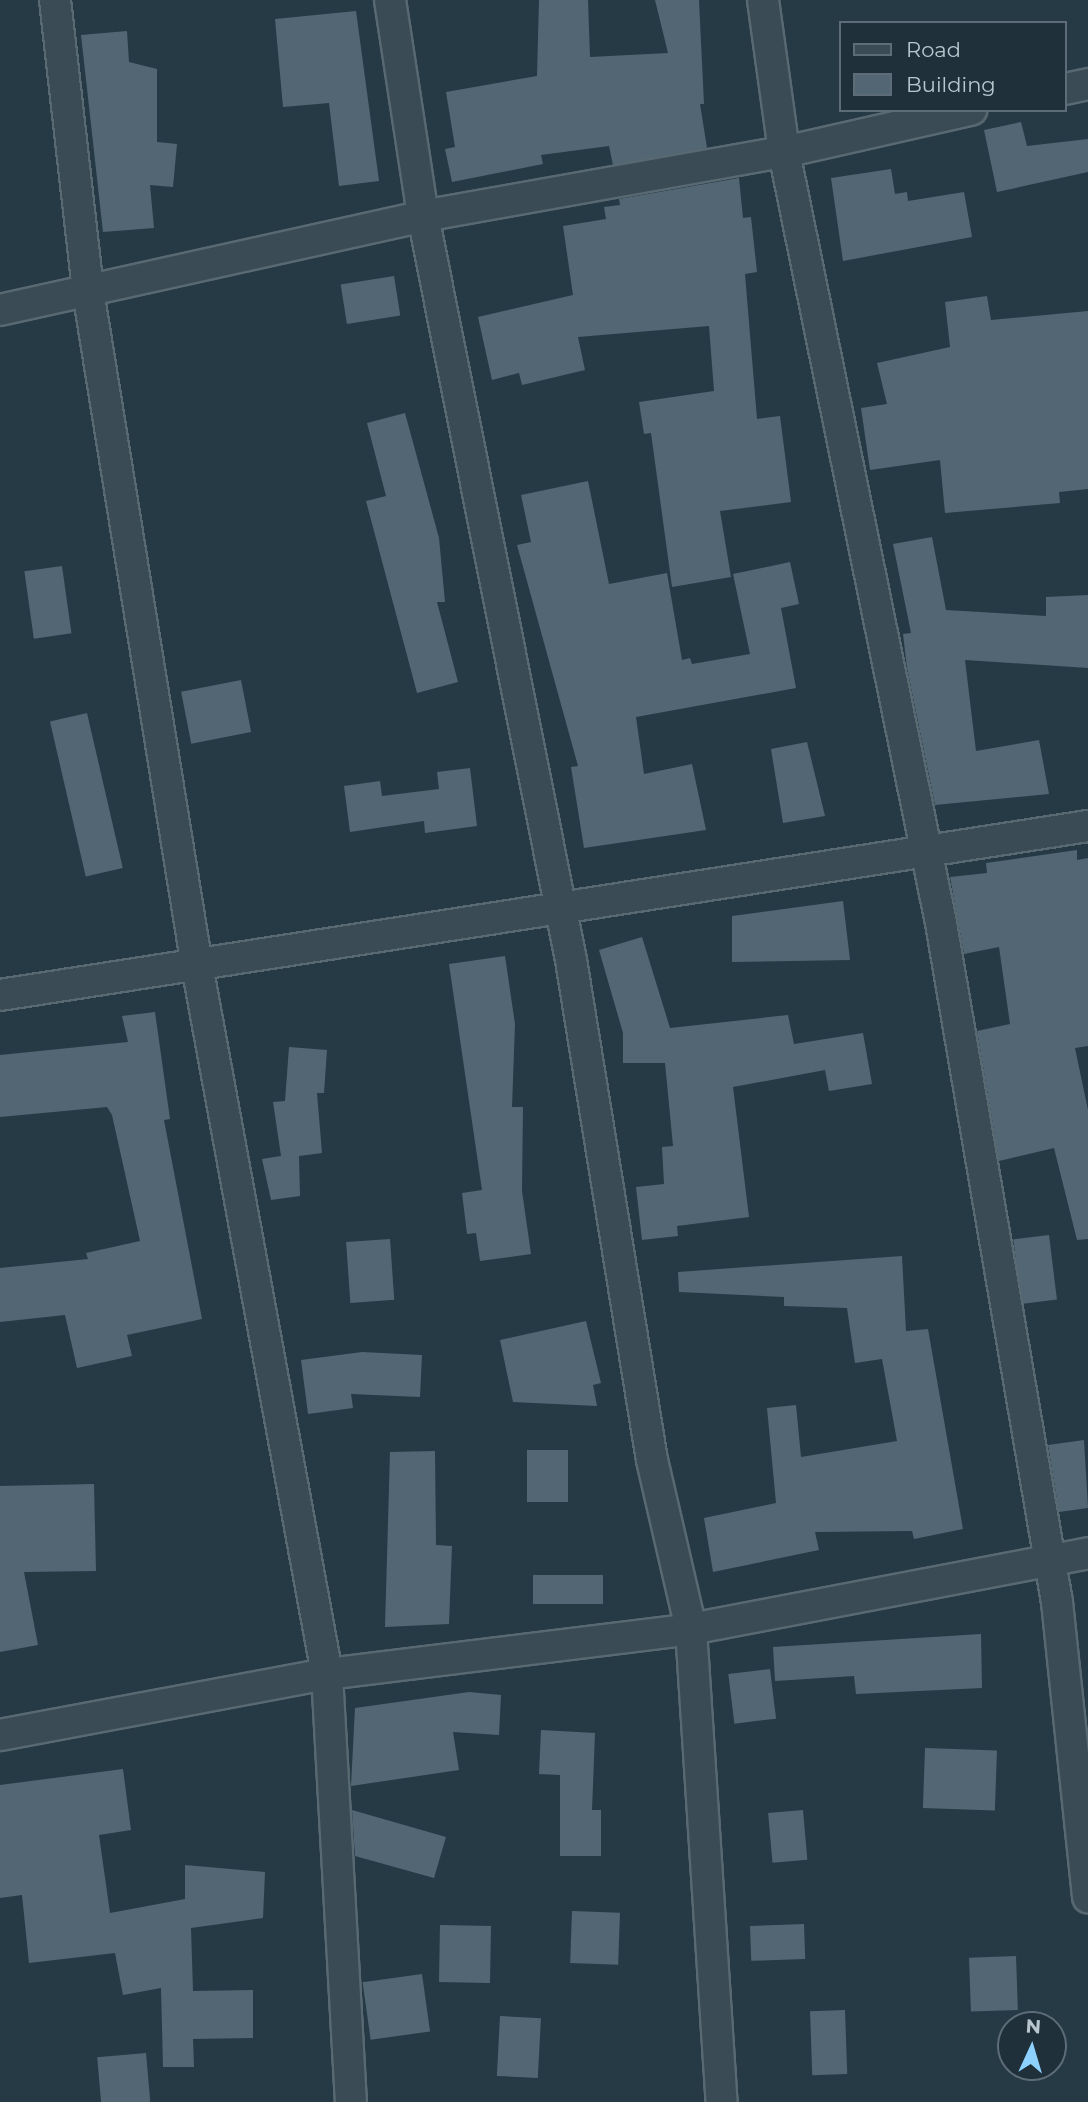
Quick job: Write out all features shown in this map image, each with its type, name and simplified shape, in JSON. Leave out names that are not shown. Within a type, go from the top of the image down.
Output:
[{"type":"street","points":[[55,0],[88,290],[196,960],[327,1674],[351,2102]]},
{"type":"street","points":[[390,0],[423,216],[561,908],[652,1460],[691,1629],[722,2102]]},
{"type":"street","points":[[763,0],[783,152],[926,852],[1049,1560],[1088,1897]]},
{"type":"street","points":[[1067,89],[1088,84]]},
{"type":"street","points":[[0,310],[423,216],[783,152],[962,112]]},
{"type":"street","points":[[0,995],[196,960],[561,908],[1088,826]]},
{"type":"street","points":[[0,1735],[327,1674],[691,1629],[1088,1553]]},
{"type":"building","points":[[539,0],[588,0],[590,57],[668,53],[655,0],[699,0],[704,104],[700,104],[707,148],[613,165],[609,146],[541,155],[543,164],[452,182],[445,149],[455,147],[446,92],[537,76]]},
{"type":"building","points":[[356,11],[379,181],[339,186],[329,103],[283,107],[275,19]]},
{"type":"building","points":[[127,31],[129,62],[157,69],[157,142],[177,144],[173,187],[150,185],[154,228],[103,232],[81,35]]},
{"type":"building","points":[[1021,122],[1027,146],[1088,139],[1088,172],[997,192],[984,130]]},
{"type":"building","points":[[891,169],[895,194],[907,192],[908,201],[964,192],[972,237],[843,261],[831,178]]},
{"type":"building","points":[[739,178],[743,218],[751,217],[757,272],[745,274],[757,419],[780,416],[791,502],[720,511],[731,577],[672,587],[651,433],[644,434],[639,402],[714,391],[709,326],[578,337],[585,370],[522,385],[519,373],[492,380],[478,317],[573,295],[563,226],[606,219],[604,207],[620,205],[619,199]]},
{"type":"building","points":[[394,276],[400,316],[347,324],[341,284]]},
{"type":"building","points":[[987,296],[991,320],[1088,311],[1088,489],[1059,492],[1060,503],[945,513],[940,460],[870,470],[861,408],[887,404],[877,363],[950,347],[945,302]]},
{"type":"building","points":[[405,413],[439,538],[445,602],[437,602],[458,682],[417,693],[366,501],[386,496],[367,423]]},
{"type":"building","points":[[588,481],[609,584],[667,573],[682,660],[690,658],[692,664],[750,654],[733,574],[790,562],[799,604],[781,608],[796,688],[636,717],[644,774],[692,764],[706,830],[584,848],[571,767],[578,766],[517,545],[531,542],[521,495]]},
{"type":"building","points":[[932,537],[946,610],[1046,616],[1046,597],[1088,595],[1088,668],[965,660],[976,751],[1039,740],[1049,794],[935,805],[907,668],[903,634],[911,633],[893,544]]},
{"type":"building","points":[[62,566],[71,633],[34,639],[24,571]]},
{"type":"building","points":[[241,680],[251,732],[191,744],[181,692]]},
{"type":"building","points":[[87,713],[123,868],[86,876],[50,722]]},
{"type":"building","points":[[807,742],[825,816],[783,823],[771,749]]},
{"type":"building","points":[[470,768],[477,826],[425,833],[424,821],[350,832],[344,786],[380,781],[382,796],[439,789],[437,772]]},
{"type":"building","points":[[1077,850],[1077,860],[1088,858],[1088,1046],[1075,1048],[1088,1110],[1088,1239],[1077,1240],[1054,1148],[999,1161],[977,1031],[1010,1024],[999,947],[964,954],[950,877],[987,873],[986,863]]},
{"type":"building","points":[[843,901],[850,960],[732,962],[732,916]]},
{"type":"building","points":[[642,937],[670,1028],[788,1015],[794,1044],[863,1033],[872,1084],[829,1091],[825,1070],[733,1087],[749,1217],[677,1226],[678,1236],[642,1240],[636,1187],[664,1184],[662,1147],[673,1146],[665,1063],[623,1063],[623,1033],[599,950]]},
{"type":"building","points":[[505,956],[515,1024],[512,1107],[523,1107],[522,1191],[531,1254],[480,1261],[476,1233],[467,1234],[462,1193],[482,1190],[449,964]]},
{"type":"building","points":[[155,1012],[170,1119],[164,1120],[202,1319],[127,1335],[132,1356],[77,1368],[65,1315],[0,1322],[0,1268],[88,1259],[86,1253],[140,1241],[112,1115],[107,1107],[0,1117],[0,1055],[128,1042],[122,1016]]},
{"type":"building","points":[[289,1047],[327,1050],[324,1093],[317,1093],[322,1153],[299,1156],[300,1196],[271,1200],[262,1159],[281,1156],[273,1102],[285,1101]]},
{"type":"building","points":[[1049,1235],[1057,1300],[1021,1304],[1013,1239]]},
{"type":"building","points":[[390,1239],[394,1300],[350,1303],[346,1242]]},
{"type":"building","points":[[902,1256],[906,1331],[928,1329],[963,1529],[914,1539],[912,1531],[815,1532],[819,1550],[713,1572],[704,1518],[776,1503],[767,1408],[796,1405],[801,1457],[897,1441],[882,1359],[855,1363],[847,1308],[784,1306],[784,1297],[679,1292],[678,1272]]},
{"type":"building","points":[[586,1321],[601,1383],[593,1385],[597,1406],[513,1402],[500,1340]]},
{"type":"building","points":[[362,1352],[422,1355],[420,1397],[351,1394],[353,1408],[308,1414],[301,1360]]},
{"type":"building","points":[[1084,1440],[1088,1508],[1059,1512],[1048,1445]]},
{"type":"building","points":[[527,1450],[568,1450],[568,1502],[527,1502]]},
{"type":"building","points":[[435,1451],[436,1545],[452,1546],[449,1624],[385,1627],[390,1452]]},
{"type":"building","points":[[94,1484],[96,1571],[24,1572],[38,1645],[0,1652],[0,1486]]},
{"type":"building","points":[[533,1575],[603,1575],[603,1604],[533,1604]]},
{"type":"building","points":[[981,1634],[982,1688],[856,1694],[854,1676],[775,1681],[773,1647]]},
{"type":"building","points":[[770,1669],[776,1719],[734,1724],[728,1674]]},
{"type":"building","points":[[469,1692],[501,1695],[499,1735],[453,1732],[459,1770],[351,1786],[355,1708]]},
{"type":"building","points":[[541,1730],[595,1733],[592,1810],[601,1810],[601,1856],[560,1856],[560,1775],[539,1774]]},
{"type":"building","points":[[925,1748],[997,1751],[995,1810],[923,1808]]},
{"type":"building","points":[[123,1769],[131,1830],[99,1835],[110,1913],[185,1899],[185,1865],[265,1872],[263,1918],[191,1928],[193,1991],[253,1990],[253,2038],[193,2039],[194,2067],[163,2067],[161,1988],[123,1995],[115,1953],[29,1963],[22,1895],[0,1898],[0,1785]]},
{"type":"building","points":[[352,1810],[446,1837],[434,1878],[355,1856]]},
{"type":"building","points":[[803,1810],[807,1860],[772,1863],[768,1813]]},
{"type":"building","points":[[572,1911],[620,1913],[618,1965],[570,1963]]},
{"type":"building","points":[[804,1924],[805,1959],[751,1961],[750,1926]]},
{"type":"building","points":[[440,1925],[491,1926],[490,1983],[439,1982]]},
{"type":"building","points":[[1016,1956],[1018,2010],[971,2012],[969,1958]]},
{"type":"building","points":[[422,1974],[430,2031],[371,2040],[363,1982]]},
{"type":"building","points":[[845,2010],[847,2074],[812,2075],[810,2011]]},
{"type":"building","points":[[500,2016],[541,2018],[538,2078],[497,2076]]},
{"type":"building","points":[[146,2053],[150,2102],[101,2102],[97,2057]]}]
